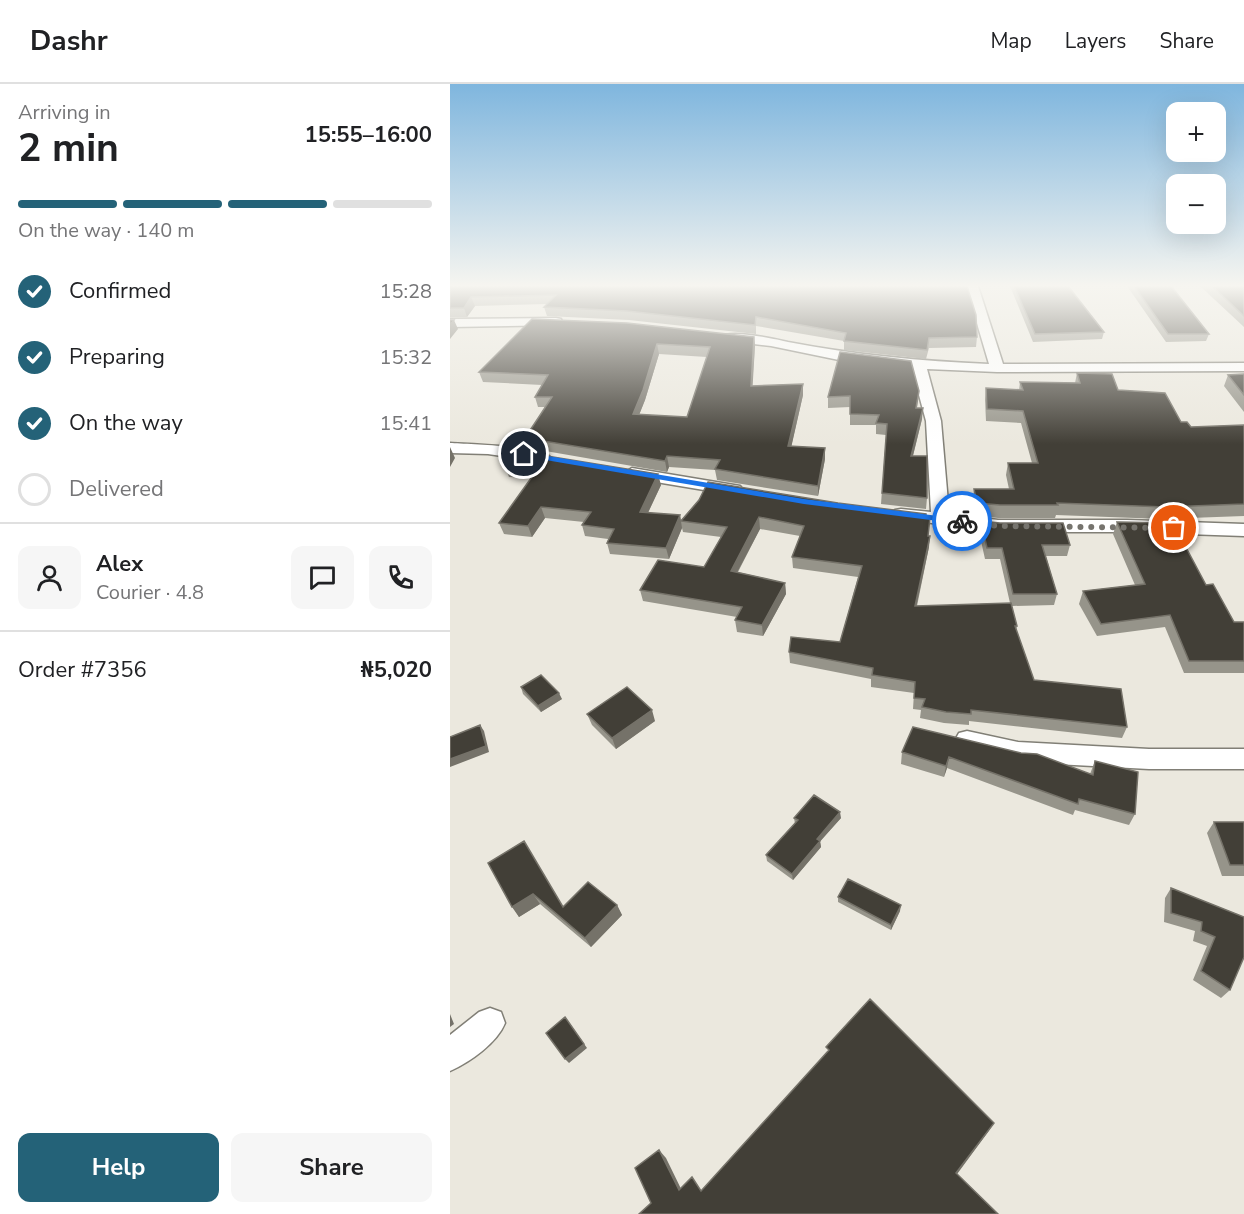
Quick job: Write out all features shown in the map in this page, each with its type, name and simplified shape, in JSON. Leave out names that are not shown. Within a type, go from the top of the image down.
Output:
[{"type":"street","points":[[744,339],[849,357],[918,365],[997,368],[1244,367]]},
{"type":"street","points":[[988,339],[997,368]]},
{"type":"street","points":[[918,365],[928,388],[938,460],[940,519]]},
{"type":"street","points":[[450,448],[488,449],[554,459]]},
{"type":"street","points":[[619,471],[747,492]]},
{"type":"street","points":[[883,512],[998,526],[1127,526],[1244,530]]},
{"type":"street","points":[[942,734],[1018,752],[1149,759],[1244,759]]},
{"type":"street","points":[[450,1054],[490,1023]]},
{"type":"building","points":[[512,339],[754,339],[751,386],[803,384],[788,446],[825,448],[818,486],[715,469],[720,460],[667,456],[665,461],[525,438],[552,397],[535,397],[548,375],[479,372]],"holes":[[[657,344],[710,347],[687,417],[633,414]]]},
{"type":"building","points":[[845,339],[929,339],[927,350],[844,341]]},
{"type":"building","points":[[840,352],[911,361],[919,391],[916,408],[923,408],[911,456],[927,456],[927,498],[882,493],[887,424],[876,423],[879,415],[850,414],[850,396],[828,397]]},
{"type":"building","points":[[1077,373],[1112,374],[1118,390],[1165,393],[1181,422],[1187,422],[1191,427],[1244,425],[1244,504],[1166,507],[977,503],[974,489],[1014,489],[1008,463],[1038,463],[1023,411],[987,409],[986,388],[1023,390],[1020,382],[1080,383]]},
{"type":"building","points":[[1244,374],[1244,395],[1228,375]]},
{"type":"building","points":[[516,451],[658,474],[640,512],[680,515],[666,548],[607,543],[614,529],[582,525],[591,512],[541,507],[528,526],[499,523],[539,467],[505,467]]},
{"type":"building","points":[[708,482],[838,503],[926,514],[926,517],[930,517],[928,536],[930,536],[915,606],[1011,603],[1017,626],[1015,626],[1034,680],[1121,689],[1127,727],[971,710],[971,714],[946,712],[922,707],[925,699],[914,698],[915,682],[872,675],[873,668],[789,652],[791,637],[840,642],[862,566],[792,557],[804,526],[759,517],[731,571],[785,583],[762,625],[735,620],[742,607],[640,590],[658,560],[704,567],[727,527],[681,521],[699,500]]},
{"type":"building","points":[[981,521],[1063,523],[1070,545],[1042,545],[1057,594],[1013,594],[1002,548],[987,548]]},
{"type":"building","points":[[1117,522],[1173,523],[1206,585],[1213,584],[1234,622],[1244,622],[1244,661],[1189,661],[1170,615],[1101,624],[1083,591],[1145,584]]},
{"type":"building","points":[[541,675],[559,693],[538,706],[521,687]]},
{"type":"building","points":[[627,687],[652,710],[612,738],[587,714]]},
{"type":"building","points":[[480,725],[486,746],[450,759],[450,737]]},
{"type":"building","points":[[913,727],[1021,753],[1037,754],[1093,775],[1095,761],[1138,772],[1135,814],[1079,799],[1078,804],[949,757],[946,766],[902,752]]},
{"type":"building","points":[[814,795],[840,812],[817,839],[820,841],[792,874],[766,855],[798,820],[794,818]]},
{"type":"building","points":[[1214,822],[1244,822],[1244,865],[1230,865]]},
{"type":"building","points":[[524,841],[563,907],[588,882],[617,905],[585,938],[533,894],[512,907],[488,863]]},
{"type":"building","points":[[848,879],[901,905],[891,925],[838,897]]},
{"type":"building","points":[[1171,888],[1244,917],[1244,957],[1230,990],[1201,971],[1215,937],[1201,931],[1202,922],[1171,913]]},
{"type":"building","points":[[870,999],[994,1123],[956,1173],[998,1214],[639,1214],[651,1203],[635,1168],[659,1150],[679,1190],[692,1177],[701,1191],[829,1050],[826,1047]]},
{"type":"building","points":[[565,1017],[584,1044],[565,1059],[546,1033]]},
{"type":"way so far","points":[[962,521],[998,526],[1174,528]]},
{"type":"route","points":[[524,454],[804,502],[962,521]]}]
